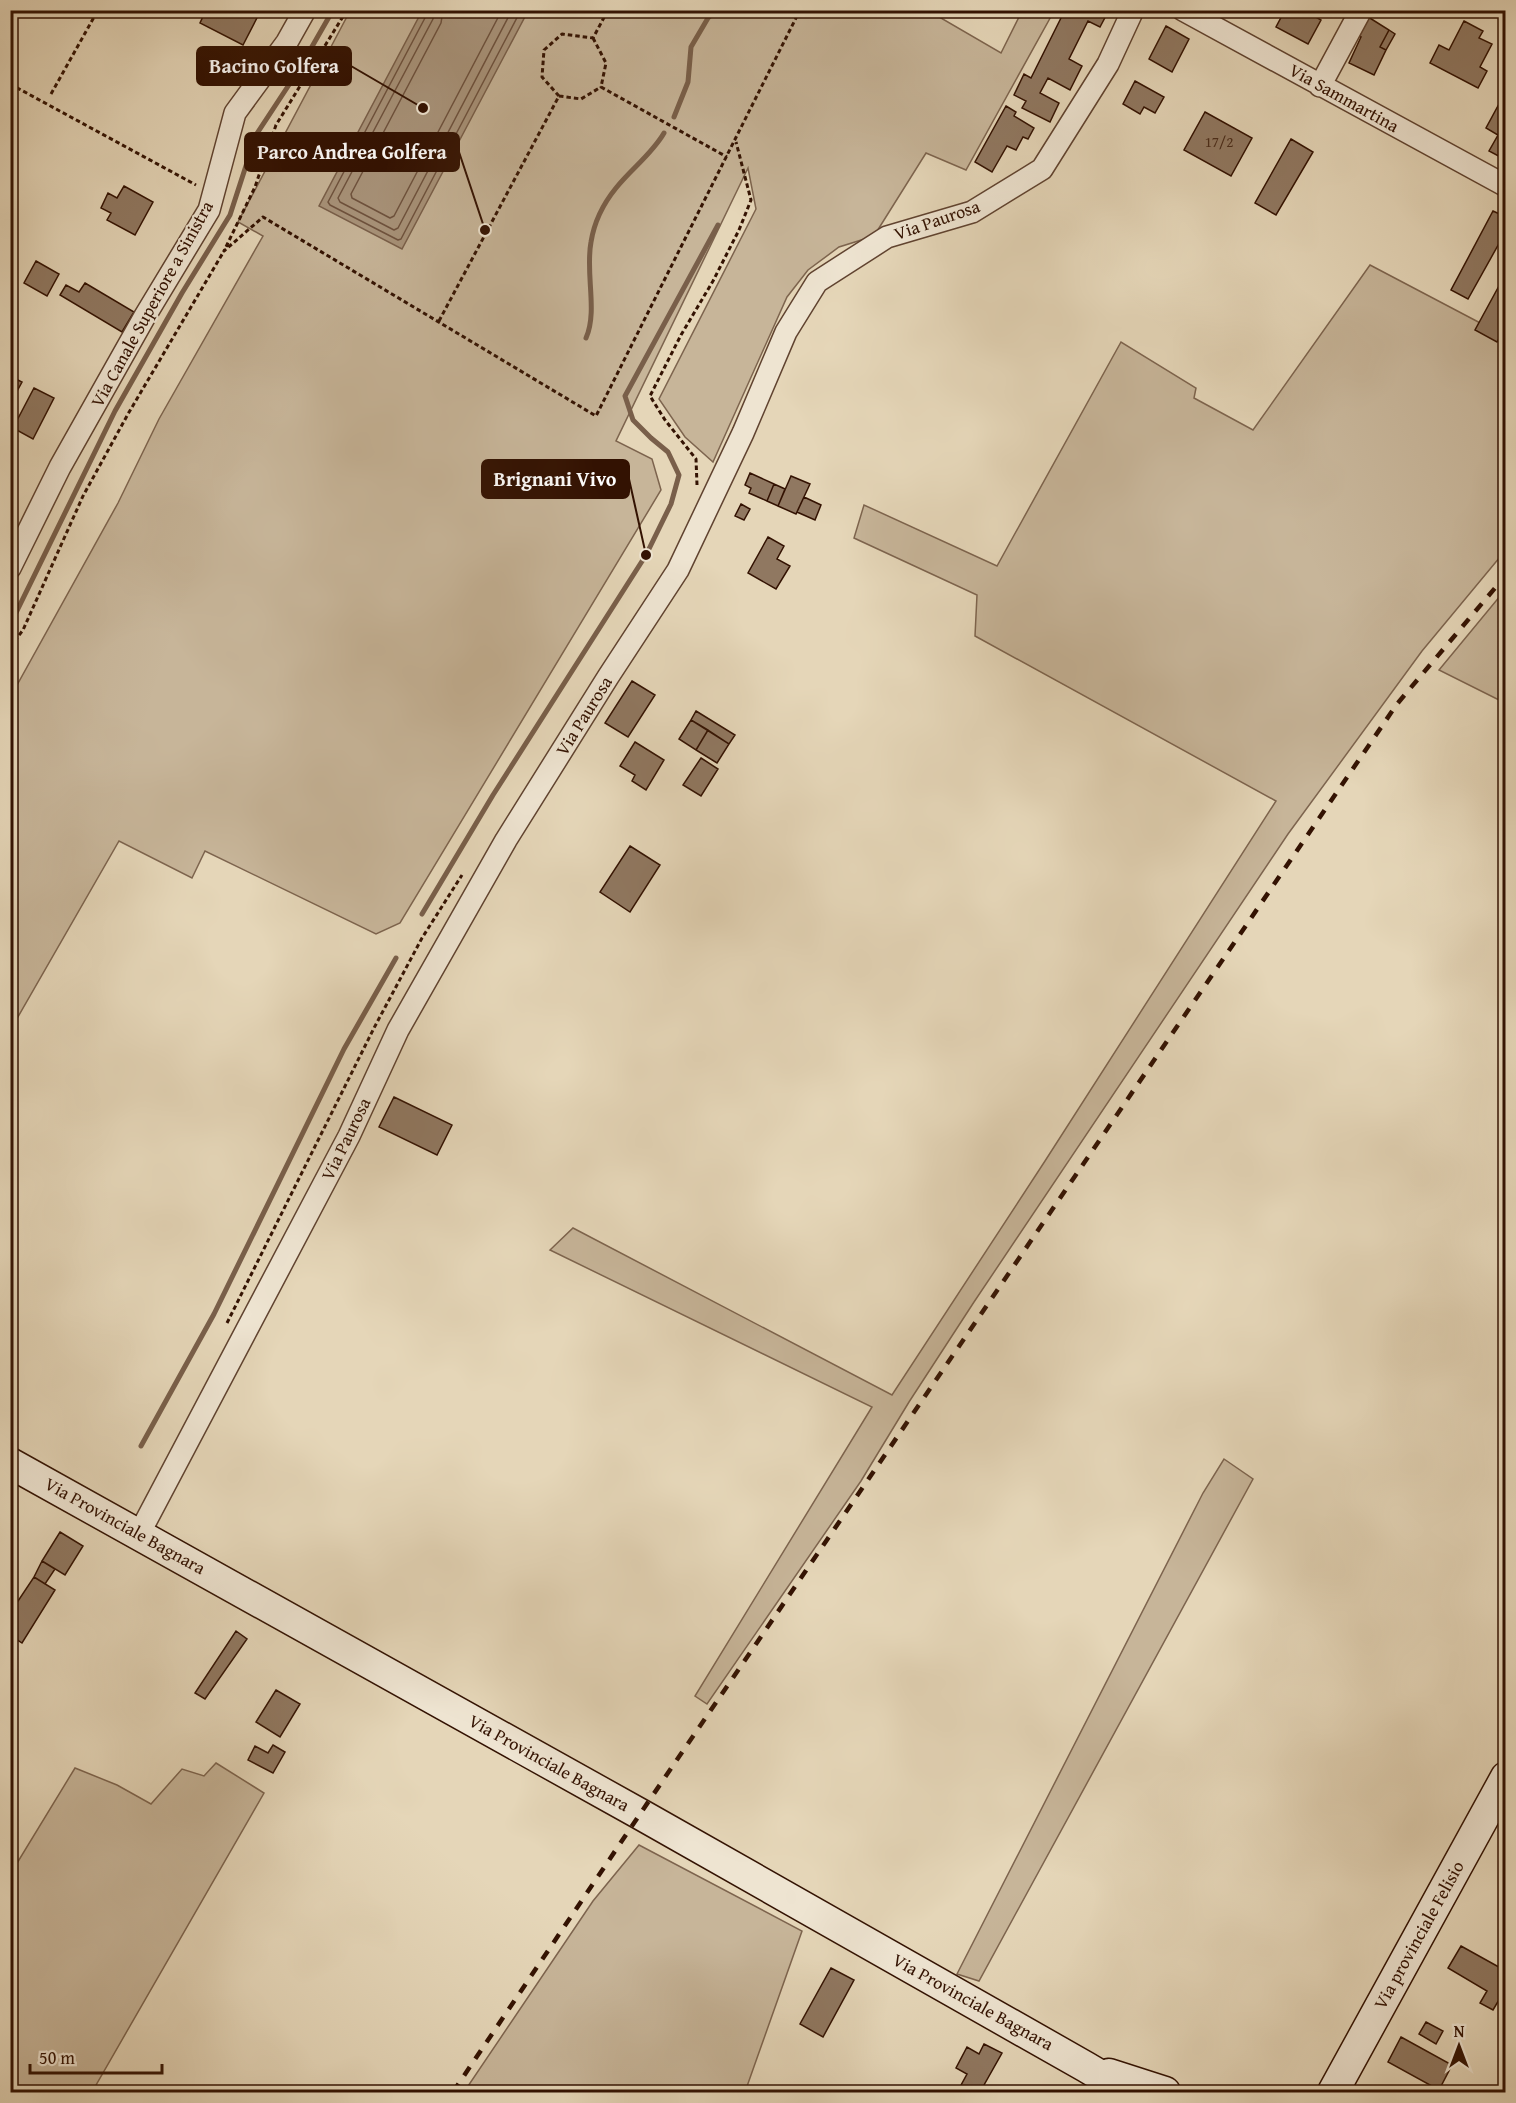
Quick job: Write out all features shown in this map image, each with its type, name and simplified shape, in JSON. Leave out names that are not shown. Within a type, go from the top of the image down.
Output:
[{"type":"main road","name":"Via Provinciale Bagnara","points":[[10,1463],[1128,2092]]},
{"type":"main road","name":"Via provinciale Felisio","points":[[1333,2092],[1506,1778]]},
{"type":"main road","points":[[1323,2092],[1360,2042]]},
{"type":"main road","name":"Via Provinciale Bagnara","points":[[1086,2067],[1165,2092]]},
{"type":"street","name":"Via Canale Superiore a Sinistra","points":[[10,568],[60,467],[145,316],[209,210],[235,113],[287,42],[305,10]]},
{"type":"street","name":"Via Paurosa","points":[[139,1534],[349,1136],[398,1030],[506,840],[678,570],[743,433],[786,332],[817,282],[887,237],[972,212],[1042,169],[1108,64],[1132,10]]},
{"type":"street","points":[[1320,86],[1361,10]]},
{"type":"street","name":"Via Sammartina","points":[[1188,12],[1506,186]]},
{"type":"path","points":[[51,94],[98,10]]},
{"type":"path","points":[[10,646],[23,630],[83,496],[128,414],[224,251],[255,187],[276,125],[347,10]]},
{"type":"path","points":[[593,38],[608,10]]},
{"type":"path","points":[[224,251],[263,217],[596,416],[736,142],[800,10]]},
{"type":"path","points":[[562,34],[593,38],[606,63],[601,87],[581,99],[559,96],[542,77],[544,50],[562,34]]},
{"type":"path","points":[[10,84],[213,195]]},
{"type":"path","points":[[601,87],[727,157]]},
{"type":"path","points":[[439,321],[559,96]]},
{"type":"path","points":[[697,491],[696,459],[665,420],[651,396],[681,335],[728,251],[751,200],[736,142]]},
{"type":"path","points":[[226,1324],[374,1028],[422,938],[467,867]]},
{"type":"shaded area","points":[[350,11],[929,11],[1001,53],[1022,11],[1054,11],[966,170],[926,153],[874,236],[839,247],[808,270],[787,297],[713,462],[685,437],[659,399],[756,209],[748,168],[616,441],[652,459],[661,490],[400,923],[376,934],[205,851],[192,878],[119,841],[11,1029],[11,696],[118,503],[159,419],[263,236],[238,222]]},
{"type":"shaded area","points":[[1370,265],[1505,336],[1505,551],[1422,651],[1288,834],[974,1302],[861,1481],[707,1704],[695,1696],[872,1407],[550,1250],[573,1228],[892,1395],[1276,801],[975,636],[977,595],[854,538],[864,505],[997,566],[1121,342],[1196,388],[1194,398],[1253,430]]},
{"type":"shaded area","points":[[1505,590],[1505,703],[1439,670]]},
{"type":"shaded area","points":[[1224,1459],[1253,1479],[979,1981],[957,1974],[1203,1493]]},
{"type":"shaded area","points":[[216,1763],[264,1793],[92,2092],[11,2092],[11,1873],[75,1768],[117,1785],[151,1804],[182,1769],[204,1776]]},
{"type":"shaded area","points":[[639,1845],[802,1931],[745,2092],[464,2092],[593,1901]]},
{"type":"water","points":[[422,11],[528,11],[402,249],[319,206]]},
{"type":"building","points":[[206,10],[253,10],[259,14],[243,45],[200,23]]},
{"type":"building","points":[[1065,10],[1109,10],[1100,27],[1088,21],[1069,59],[1082,66],[1070,90],[1048,78],[1040,93],[1059,103],[1050,122],[1022,108],[1026,101],[1014,95],[1024,74],[1031,78]]},
{"type":"building","points":[[1285,10],[1304,10],[1321,20],[1308,44],[1276,27]]},
{"type":"building","points":[[1365,15],[1389,30],[1380,47],[1386,50],[1374,75],[1349,63],[1361,37],[1356,35]]},
{"type":"building","points":[[1464,21],[1483,31],[1479,38],[1492,44],[1480,67],[1487,71],[1478,88],[1430,63],[1439,45],[1449,50]]},
{"type":"building","points":[[1166,26],[1189,39],[1172,72],[1149,59]]},
{"type":"building","points":[[1389,30],[1395,34],[1386,50],[1380,47]]},
{"type":"building","points":[[1135,81],[1164,97],[1155,113],[1144,107],[1140,114],[1123,104]]},
{"type":"building","points":[[1506,91],[1506,160],[1489,151],[1498,135],[1486,128]]},
{"type":"building","points":[[1006,106],[1016,112],[1014,116],[1034,128],[1028,139],[1023,137],[1016,150],[1007,146],[992,172],[975,162]]},
{"type":"building","points":[[1205,112],[1252,138],[1231,176],[1184,150]]},
{"type":"building","points":[[1291,139],[1313,152],[1276,215],[1255,203]]},
{"type":"building","points":[[124,186],[153,202],[135,235],[107,220],[111,213],[101,208],[108,193],[117,198]]},
{"type":"building","points":[[1493,211],[1506,217],[1506,231],[1468,299],[1451,290]]},
{"type":"building","points":[[36,261],[59,274],[47,296],[24,283]]},
{"type":"building","points":[[1506,273],[1506,326],[1497,342],[1475,330]]},
{"type":"building","points":[[85,283],[134,312],[122,332],[60,295],[66,285],[79,292]]},
{"type":"building","points":[[10,376],[22,382],[10,404]]},
{"type":"building","points":[[34,388],[54,398],[33,439],[13,428]]},
{"type":"building","points":[[750,473],[774,484],[767,501],[749,493],[751,488],[745,485]]},
{"type":"building","points":[[791,476],[810,484],[796,514],[778,506]]},
{"type":"building","points":[[774,484],[785,489],[778,506],[767,501]]},
{"type":"building","points":[[804,497],[821,505],[815,520],[797,512]]},
{"type":"building","points":[[741,504],[750,509],[744,520],[735,516]]},
{"type":"building","points":[[768,537],[784,546],[777,559],[790,566],[776,589],[748,573]]},
{"type":"building","points":[[632,681],[655,695],[628,737],[605,723]]},
{"type":"building","points":[[696,711],[735,735],[729,744],[691,720]]},
{"type":"building","points":[[691,720],[708,730],[696,750],[679,739]]},
{"type":"building","points":[[708,730],[729,744],[717,763],[696,750]]},
{"type":"building","points":[[635,742],[664,760],[646,790],[632,781],[635,775],[620,766]]},
{"type":"building","points":[[701,758],[718,769],[701,796],[683,785]]},
{"type":"building","points":[[630,846],[660,865],[630,912],[600,892]]},
{"type":"building","points":[[394,1097],[452,1125],[437,1155],[379,1127]]},
{"type":"building","points":[[60,1532],[83,1546],[65,1575],[42,1561]]},
{"type":"building","points":[[42,1561],[55,1569],[45,1584],[34,1577]]},
{"type":"building","points":[[34,1577],[55,1590],[22,1643],[10,1635],[10,1613]]},
{"type":"building","points":[[236,1631],[247,1639],[205,1699],[195,1693]]},
{"type":"building","points":[[276,1690],[300,1704],[280,1737],[256,1722]]},
{"type":"building","points":[[273,1745],[285,1752],[273,1773],[248,1760],[255,1746],[268,1753]]},
{"type":"building","points":[[1461,1946],[1506,1971],[1506,1988],[1493,2010],[1480,2003],[1487,1991],[1448,1968]]},
{"type":"building","points":[[831,1968],[854,1980],[823,2037],[800,2024]]},
{"type":"building","points":[[1426,2022],[1443,2031],[1436,2044],[1419,2034]]},
{"type":"building","points":[[1401,2037],[1452,2065],[1439,2090],[1388,2062]]},
{"type":"building","points":[[984,2044],[1002,2053],[980,2092],[969,2092],[960,2087],[967,2074],[956,2068],[967,2047],[979,2054]]},
{"type":"waterway","points":[[10,625],[115,411],[182,293],[230,215],[256,135],[298,71],[333,10]]},
{"type":"waterway","points":[[674,117],[688,82],[691,47],[708,18],[717,10]]},
{"type":"waterway","points":[[586,338],[591,316],[590,254],[592,235],[597,221],[611,194],[654,148],[664,133]]},
{"type":"waterway","points":[[422,914],[493,795],[646,555],[671,504],[679,475],[668,452],[633,420],[625,396],[718,225]]},
{"type":"waterway","points":[[141,1446],[214,1314],[344,1049],[396,958]]},
{"type":"railway","points":[[453,2092],[1397,704],[1506,575]]},
{"type":"place","name":"Bacino Golfera","points":[[423,108]]},
{"type":"place","name":"Parco Andrea Golfera","points":[[485,230]]},
{"type":"place","name":"Brignani Vivo","points":[[646,555]]}]
